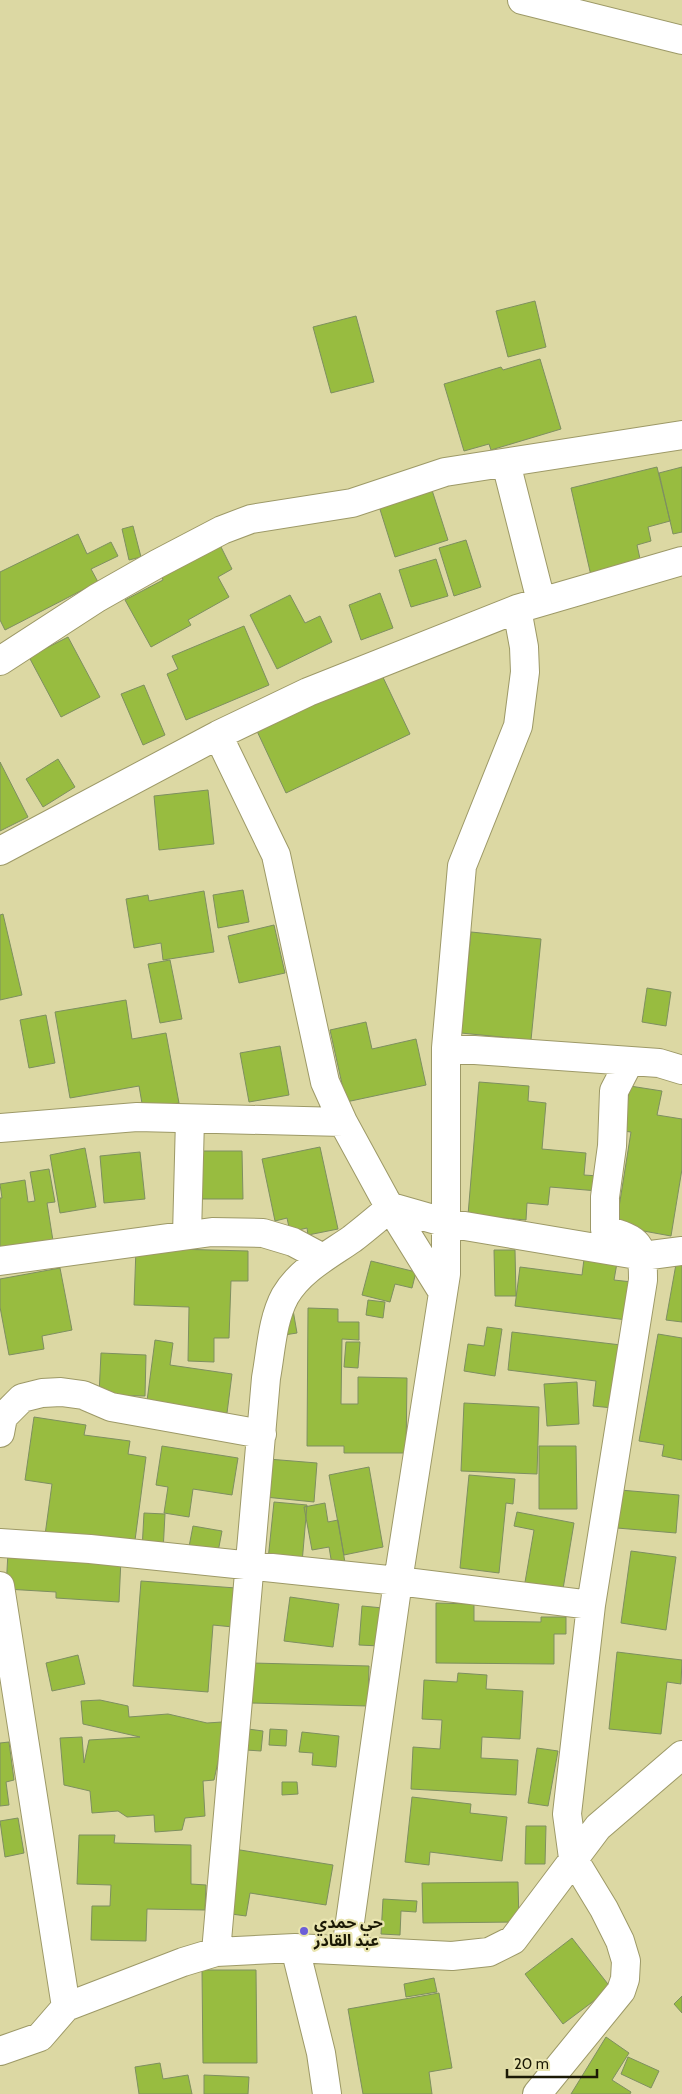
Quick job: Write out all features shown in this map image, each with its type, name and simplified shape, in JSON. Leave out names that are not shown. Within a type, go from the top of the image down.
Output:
[{"type":"main road","points":[[522,0],[682,40]]},
{"type":"main road","points":[[0,661],[97,598],[222,530],[251,519],[352,503],[445,472],[682,434]]},
{"type":"main road","points":[[346,1950],[398,1580],[446,1274],[446,1048],[462,866],[518,726],[525,672],[524,647],[529,605],[506,463]]},
{"type":"main road","points":[[0,851],[218,735],[308,692],[529,605],[682,561]]},
{"type":"main road","points":[[218,735],[276,855],[325,1082],[343,1122],[391,1207],[442,1291]]},
{"type":"main road","points":[[446,1048],[659,1063],[682,1070]]},
{"type":"main road","points":[[537,2094],[621,1991],[625,1979],[626,1961],[620,1941],[604,1909],[573,1858],[567,1814],[591,1604],[639,1305],[629,1248],[605,1230],[605,1197],[612,1146],[614,1091],[629,1062]]},
{"type":"main road","points":[[0,1128],[137,1116],[343,1122]]},
{"type":"main road","points":[[187,1235],[190,1119]]},
{"type":"main road","points":[[391,1207],[447,1223],[629,1248],[682,1250]]},
{"type":"main road","points":[[216,1952],[248,1567],[266,1378],[277,1318],[286,1296],[297,1280],[391,1207]]},
{"type":"main road","points":[[0,1260],[212,1232],[263,1233],[293,1242],[323,1258]]},
{"type":"main road","points":[[0,1432],[3,1417],[22,1398],[36,1394],[60,1392],[83,1395],[111,1407],[262,1434]]},
{"type":"main road","points":[[0,1543],[90,1549],[248,1567],[398,1580],[591,1604]]},
{"type":"main road","points":[[0,1586],[66,2007]]},
{"type":"main road","points":[[0,2051],[40,2037],[66,2007],[183,1962],[216,1952],[295,1948],[452,1956],[489,1952],[513,1940],[598,1827],[682,1755]]},
{"type":"main road","points":[[567,1814],[598,1827]]},
{"type":"main road","points":[[295,1948],[321,2053],[327,2094]]},
{"type":"building","points":[[535,301],[546,347],[508,357],[496,311]]},
{"type":"building","points":[[356,316],[374,382],[331,393],[313,327]]},
{"type":"building","points":[[540,359],[561,429],[491,450],[489,444],[464,451],[444,384],[501,367],[503,370]]},
{"type":"building","points":[[657,467],[670,521],[648,527],[651,541],[637,545],[642,568],[592,580],[571,488]]},
{"type":"building","points":[[682,467],[682,532],[673,534],[659,473]]},
{"type":"building","points":[[431,487],[448,540],[395,557],[378,503]]},
{"type":"building","points":[[133,526],[141,557],[129,560],[122,529]]},
{"type":"building","points":[[78,534],[87,554],[111,542],[118,556],[91,569],[98,582],[5,630],[0,620],[0,572]]},
{"type":"building","points":[[466,540],[481,587],[454,596],[439,548]]},
{"type":"building","points":[[219,543],[232,569],[218,577],[229,597],[188,620],[191,625],[151,647],[125,600],[163,580],[161,575]]},
{"type":"building","points":[[436,559],[448,596],[411,607],[399,570]]},
{"type":"building","points":[[380,593],[393,628],[361,640],[349,605]]},
{"type":"building","points":[[290,595],[305,623],[320,616],[332,642],[277,669],[250,615]]},
{"type":"building","points":[[244,626],[269,685],[186,720],[167,674],[178,669],[172,656]]},
{"type":"building","points":[[68,637],[100,697],[61,717],[29,657]]},
{"type":"building","points":[[380,671],[410,734],[286,793],[256,729]]},
{"type":"building","points":[[144,685],[165,735],[143,745],[121,694]]},
{"type":"building","points":[[58,759],[75,787],[43,807],[26,779]]},
{"type":"building","points":[[0,762],[28,817],[0,831]]},
{"type":"building","points":[[208,790],[214,844],[159,850],[154,796]]},
{"type":"building","points":[[243,890],[249,922],[218,928],[213,895]]},
{"type":"building","points":[[204,891],[214,952],[163,960],[161,943],[134,948],[126,899],[148,895],[149,901]]},
{"type":"building","points":[[3,914],[22,995],[0,1000],[0,915]]},
{"type":"building","points":[[274,925],[285,973],[239,983],[228,936]]},
{"type":"building","points":[[471,932],[541,939],[531,1040],[461,1033]]},
{"type":"building","points":[[170,960],[182,1019],[160,1023],[148,964]]},
{"type":"building","points":[[647,988],[671,992],[666,1026],[642,1022]]},
{"type":"building","points":[[126,1000],[132,1039],[166,1033],[179,1103],[143,1109],[139,1086],[70,1098],[55,1012]]},
{"type":"building","points":[[46,1015],[55,1063],[29,1068],[20,1020]]},
{"type":"building","points":[[366,1022],[372,1049],[416,1039],[426,1085],[346,1102],[330,1030]]},
{"type":"building","points":[[280,1046],[289,1095],[249,1102],[240,1053]]},
{"type":"building","points":[[479,1082],[529,1086],[528,1101],[546,1103],[542,1149],[586,1153],[584,1175],[599,1176],[598,1191],[550,1187],[548,1205],[527,1203],[526,1220],[468,1215]]},
{"type":"building","points":[[630,1086],[662,1091],[657,1115],[682,1119],[682,1169],[671,1236],[616,1226],[631,1132],[623,1131]]},
{"type":"building","points":[[320,1147],[338,1229],[308,1235],[307,1228],[290,1232],[287,1218],[275,1221],[262,1159]]},
{"type":"building","points":[[85,1148],[96,1207],[60,1213],[50,1155]]},
{"type":"building","points":[[196,1151],[242,1151],[243,1199],[196,1199]]},
{"type":"building","points":[[140,1152],[145,1199],[104,1203],[100,1156]]},
{"type":"building","points":[[49,1169],[55,1202],[47,1203],[54,1247],[0,1256],[0,1198],[2,1198],[0,1184],[25,1180],[28,1202],[35,1201],[30,1172]]},
{"type":"building","points":[[136,1248],[248,1251],[248,1281],[231,1281],[229,1338],[214,1338],[214,1362],[188,1361],[189,1307],[134,1305]]},
{"type":"building","points":[[494,1250],[515,1250],[516,1296],[495,1296]]},
{"type":"building","points":[[678,1253],[682,1254],[682,1322],[666,1320]]},
{"type":"building","points":[[584,1259],[617,1263],[614,1280],[632,1282],[627,1320],[515,1306],[520,1267],[582,1275]]},
{"type":"building","points":[[371,1261],[416,1272],[412,1288],[395,1284],[390,1302],[362,1295]]},
{"type":"building","points":[[60,1268],[72,1330],[42,1336],[44,1349],[9,1355],[0,1307],[0,1279]]},
{"type":"building","points":[[368,1300],[385,1302],[383,1318],[366,1315]]},
{"type":"building","points":[[308,1308],[338,1309],[338,1322],[359,1322],[359,1340],[342,1339],[341,1404],[358,1404],[358,1377],[407,1378],[406,1453],[344,1453],[344,1446],[307,1446]]},
{"type":"building","points":[[293,1310],[297,1333],[284,1335]]},
{"type":"building","points":[[487,1327],[502,1329],[495,1376],[464,1371],[468,1344],[484,1346]]},
{"type":"building","points":[[512,1332],[621,1345],[613,1408],[593,1406],[596,1381],[508,1370]]},
{"type":"building","points":[[658,1334],[682,1338],[682,1460],[662,1456],[664,1445],[639,1441]]},
{"type":"building","points":[[155,1340],[173,1343],[170,1365],[232,1374],[227,1413],[147,1401]]},
{"type":"building","points":[[346,1342],[360,1342],[358,1368],[344,1367]]},
{"type":"building","points":[[101,1353],[146,1355],[145,1396],[99,1395]]},
{"type":"building","points":[[577,1382],[579,1424],[547,1426],[544,1384]]},
{"type":"building","points":[[464,1403],[539,1407],[537,1474],[461,1471]]},
{"type":"building","points":[[34,1417],[86,1425],[84,1435],[130,1441],[128,1454],[146,1457],[134,1548],[45,1535],[52,1484],[25,1480]]},
{"type":"building","points":[[162,1446],[238,1458],[232,1495],[193,1489],[189,1517],[164,1513],[168,1487],[156,1485]]},
{"type":"building","points":[[539,1446],[576,1446],[577,1509],[539,1509]]},
{"type":"building","points":[[268,1459],[317,1463],[314,1502],[265,1497]]},
{"type":"building","points":[[369,1467],[383,1547],[344,1555],[329,1475]]},
{"type":"building","points":[[469,1475],[515,1479],[513,1504],[506,1503],[499,1573],[460,1568]]},
{"type":"building","points":[[620,1490],[679,1495],[676,1533],[617,1528]]},
{"type":"building","points":[[274,1502],[307,1505],[302,1563],[268,1560]]},
{"type":"building","points":[[325,1503],[328,1522],[338,1520],[346,1569],[333,1571],[329,1547],[312,1550],[304,1507]]},
{"type":"building","points":[[517,1512],[574,1523],[562,1595],[524,1588],[534,1530],[514,1526]]},
{"type":"building","points":[[144,1513],[165,1514],[163,1552],[142,1550]]},
{"type":"building","points":[[193,1526],[222,1531],[217,1557],[188,1552]]},
{"type":"building","points":[[631,1551],[676,1557],[666,1630],[621,1623]]},
{"type":"building","points":[[8,1552],[121,1559],[119,1602],[56,1598],[56,1592],[6,1589]]},
{"type":"building","points":[[141,1581],[236,1588],[233,1627],[213,1625],[208,1692],[133,1686]]},
{"type":"building","points":[[290,1597],[339,1604],[333,1647],[284,1641]]},
{"type":"building","points":[[436,1603],[474,1604],[474,1621],[541,1622],[541,1617],[566,1617],[566,1634],[554,1634],[554,1664],[436,1663]]},
{"type":"building","points":[[362,1606],[383,1608],[380,1646],[359,1645]]},
{"type":"building","points":[[617,1652],[682,1660],[681,1684],[667,1682],[661,1734],[609,1729]]},
{"type":"building","points":[[78,1655],[85,1684],[52,1691],[46,1663]]},
{"type":"building","points":[[252,1663],[369,1666],[368,1706],[251,1703]]},
{"type":"building","points":[[458,1673],[487,1675],[486,1689],[523,1691],[520,1739],[482,1737],[481,1758],[518,1760],[516,1795],[411,1789],[413,1747],[440,1749],[442,1720],[422,1719],[424,1680],[457,1682]]},
{"type":"building","points":[[100,1700],[128,1706],[129,1717],[168,1714],[207,1723],[222,1722],[223,1739],[214,1780],[203,1781],[205,1816],[185,1818],[182,1830],[155,1832],[154,1815],[127,1817],[118,1811],[92,1813],[90,1791],[64,1785],[60,1738],[82,1737],[84,1763],[89,1740],[140,1737],[83,1724],[81,1701]]},
{"type":"building","points":[[248,1729],[263,1731],[261,1751],[246,1750]]},
{"type":"building","points":[[270,1729],[287,1730],[286,1746],[269,1745]]},
{"type":"building","points":[[302,1732],[339,1736],[336,1767],[312,1765],[313,1753],[299,1752]]},
{"type":"building","points":[[9,1742],[14,1780],[6,1782],[9,1805],[0,1806],[0,1743]]},
{"type":"building","points":[[537,1748],[558,1751],[548,1806],[528,1803]]},
{"type":"building","points":[[282,1782],[297,1782],[298,1794],[282,1795]]},
{"type":"building","points":[[412,1797],[471,1804],[470,1813],[507,1817],[502,1861],[430,1852],[429,1865],[405,1862]]},
{"type":"building","points":[[18,1818],[24,1853],[5,1857],[0,1821]]},
{"type":"building","points":[[526,1826],[546,1826],[545,1864],[525,1864]]},
{"type":"building","points":[[79,1835],[115,1835],[114,1843],[191,1845],[191,1884],[206,1885],[205,1910],[147,1909],[146,1941],[91,1940],[92,1906],[110,1906],[111,1885],[77,1884]]},
{"type":"building","points":[[234,1849],[333,1865],[326,1905],[250,1893],[246,1916],[224,1913]]},
{"type":"building","points":[[518,1882],[519,1922],[423,1923],[422,1883]]},
{"type":"building","points":[[383,1899],[417,1901],[416,1912],[401,1911],[400,1935],[381,1934]]},
{"type":"building","points":[[572,1938],[611,1988],[563,2024],[525,1974]]},
{"type":"building","points":[[202,1970],[256,1970],[257,2063],[203,2063]]},
{"type":"building","points":[[434,1978],[437,1992],[406,1997],[404,1984]]},
{"type":"building","points":[[439,1993],[452,2068],[429,2072],[432,2094],[363,2094],[348,2009]]},
{"type":"building","points":[[682,1996],[682,2013],[674,2004]]},
{"type":"building","points":[[606,2037],[629,2053],[612,2080],[631,2092],[630,2094],[571,2094]]},
{"type":"building","points":[[628,2057],[659,2071],[651,2088],[621,2074]]},
{"type":"building","points":[[160,2063],[163,2079],[188,2075],[192,2094],[139,2094],[135,2067]]},
{"type":"building","points":[[204,2075],[249,2077],[248,2094],[204,2094]]},
{"type":"place","name":"حي حمدي عبد القادر","points":[[304,1931]]}]
